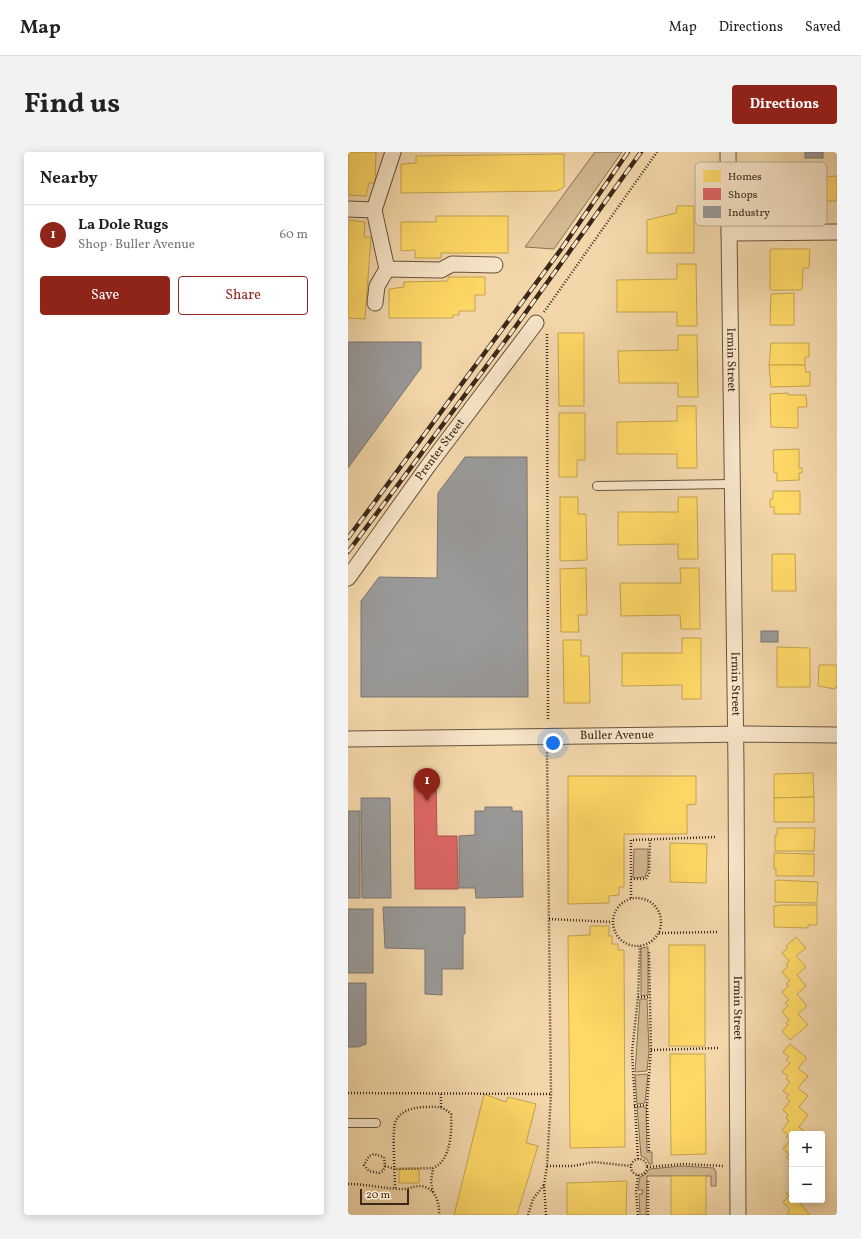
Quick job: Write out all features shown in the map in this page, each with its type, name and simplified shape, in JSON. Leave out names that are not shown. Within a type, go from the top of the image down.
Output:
[{"type":"street","points":[[375,303],[377,286],[387,269],[374,210],[393,152]]},
{"type":"street","name":"Irmin Street","points":[[728,152],[728,162]]},
{"type":"street","points":[[348,209],[374,210]]},
{"type":"street","name":"Irmin Street","points":[[729,226],[736,734],[738,1215]]},
{"type":"street","points":[[729,233],[837,232]]},
{"type":"street","points":[[387,269],[441,270],[452,264],[495,265]]},
{"type":"street","name":"Prenter Street","points":[[348,578],[428,466],[543,324]]},
{"type":"street","name":"Buller Avenue","points":[[348,739],[736,734],[837,735]]},
{"type":"lane","points":[[597,486],[732,484]]},
{"type":"lane","points":[[348,1123],[376,1123]]},
{"type":"path","points":[[548,726],[543,324],[547,309],[657,152]]},
{"type":"path","points":[[546,1215],[544,1185],[547,1166],[551,1094],[547,752]]},
{"type":"path","points":[[631,898],[631,840],[716,837]]},
{"type":"path","points":[[631,879],[646,878],[649,873],[650,840]]},
{"type":"path","points":[[631,898],[642,898],[653,903],[661,917],[659,933],[648,944],[640,946],[624,943],[614,930],[612,922],[617,907],[631,898]]},
{"type":"path","points":[[549,919],[612,922]]},
{"type":"path","points":[[659,933],[717,932]]},
{"type":"path","points":[[638,1159],[632,1052],[638,997],[640,946]]},
{"type":"path","points":[[649,952],[651,1050],[647,1105],[649,1151]]},
{"type":"path","points":[[638,997],[649,997]]},
{"type":"path","points":[[651,1050],[718,1048]]},
{"type":"path","points":[[348,1093],[551,1094]]},
{"type":"path","points":[[441,1094],[441,1107]]},
{"type":"path","points":[[634,1106],[647,1105]]},
{"type":"path","points":[[385,1166],[395,1169],[433,1168],[438,1166],[445,1155],[451,1140],[451,1114],[441,1107],[413,1108],[398,1118],[395,1123],[395,1169],[395,1188]]},
{"type":"path","points":[[374,1154],[384,1157],[385,1166],[383,1171],[379,1173],[369,1172],[364,1165],[367,1159],[374,1154]]},
{"type":"path","points":[[638,1159],[646,1162],[647,1167],[644,1174],[638,1175],[634,1173],[631,1166],[633,1161],[638,1159]]},
{"type":"path","points":[[547,1166],[573,1166],[594,1162],[631,1166]]},
{"type":"path","points":[[647,1167],[684,1164],[738,1166]]},
{"type":"path","points":[[433,1168],[431,1182],[433,1192],[439,1206],[438,1215]]},
{"type":"path","points":[[638,1175],[636,1192],[638,1215]]},
{"type":"path","points":[[648,1180],[648,1215]]},
{"type":"path","points":[[348,1184],[403,1189],[413,1186],[425,1187],[433,1192]]},
{"type":"path","points":[[528,1215],[533,1198],[544,1185]]},
{"type":"shaded area","points":[[595,152],[622,152],[554,249],[525,247]]},
{"type":"shaded area","points":[[634,849],[648,849],[648,868],[645,877],[633,878]]},
{"type":"shaded area","points":[[648,947],[648,995],[641,996],[641,948]]},
{"type":"shaded area","points":[[640,999],[647,999],[649,1051],[647,1071],[635,1072]]},
{"type":"shaded area","points":[[648,1074],[645,1103],[637,1104],[635,1075]]},
{"type":"shaded area","points":[[637,1107],[646,1107],[647,1152],[652,1152],[652,1164],[649,1164],[647,1159],[641,1156]]},
{"type":"shaded area","points":[[682,1166],[714,1168],[716,1172],[716,1186],[711,1186],[711,1176],[647,1176],[646,1215],[640,1215],[639,1194],[642,1194],[643,1190],[638,1190],[640,1177],[646,1174],[649,1169]]},
{"type":"building: Homes","points":[[348,152],[376,152],[375,183],[369,183],[366,196],[348,195]]},
{"type":"building: Homes","points":[[564,154],[564,187],[557,191],[401,193],[401,164],[416,163],[416,156]]},
{"type":"building: Homes","points":[[827,176],[837,176],[837,201],[827,201]]},
{"type":"building: Homes","points":[[677,206],[694,206],[694,253],[647,253],[647,220],[676,213]]},
{"type":"building: Homes","points":[[436,216],[508,216],[508,253],[441,253],[441,258],[415,258],[415,250],[401,251],[401,222],[436,222]]},
{"type":"building: Homes","points":[[348,220],[365,222],[364,237],[371,237],[365,319],[348,318]]},
{"type":"building: Homes","points":[[770,249],[810,249],[809,268],[803,268],[802,290],[770,290]]},
{"type":"building: Homes","points":[[677,264],[696,264],[697,326],[677,326],[677,312],[617,312],[617,280],[677,279]]},
{"type":"building: Homes","points":[[448,277],[485,277],[485,295],[475,295],[475,311],[459,311],[459,315],[453,315],[453,318],[389,318],[389,289],[404,287],[404,282],[448,281]]},
{"type":"building: Homes","points":[[794,293],[794,325],[770,325],[771,294]]},
{"type":"building: Homes","points":[[558,333],[584,333],[584,406],[559,406]]},
{"type":"building: Homes","points":[[678,335],[697,335],[698,397],[678,397],[678,383],[619,383],[618,351],[678,350]]},
{"type":"building: Homes","points":[[771,343],[809,343],[809,357],[805,357],[805,365],[769,365]]},
{"type":"building: Homes","points":[[769,365],[805,365],[806,372],[810,372],[810,386],[771,387]]},
{"type":"building: Homes","points":[[788,393],[788,395],[806,395],[807,407],[798,407],[798,428],[771,427],[770,394]]},
{"type":"building: Homes","points":[[677,406],[696,406],[697,468],[677,468],[677,454],[617,454],[617,422],[677,421]]},
{"type":"building: Homes","points":[[559,413],[585,413],[585,460],[577,460],[577,477],[559,477]]},
{"type":"building: Homes","points":[[799,449],[799,468],[802,468],[802,473],[799,473],[799,480],[777,481],[777,473],[774,473],[773,450]]},
{"type":"building: Homes","points":[[773,491],[800,491],[800,514],[774,514],[774,507],[770,507],[770,499],[773,499]]},
{"type":"building: Homes","points":[[560,497],[578,497],[578,514],[586,514],[587,560],[560,561]]},
{"type":"building: Homes","points":[[678,497],[697,497],[698,559],[678,559],[678,544],[618,545],[618,512],[678,512]]},
{"type":"building: Homes","points":[[772,554],[795,554],[796,591],[772,591]]},
{"type":"building: Homes","points":[[586,568],[587,615],[578,615],[579,632],[561,632],[560,569]]},
{"type":"building: Homes","points":[[680,568],[699,568],[700,629],[681,629],[680,615],[621,616],[620,583],[681,583]]},
{"type":"building: Homes","points":[[682,638],[701,638],[701,699],[682,699],[682,685],[622,686],[622,653],[682,653]]},
{"type":"building: Homes","points":[[563,640],[581,640],[581,656],[589,656],[590,703],[564,703]]},
{"type":"building: Homes","points":[[777,647],[810,648],[810,687],[777,687]]},
{"type":"building: Homes","points":[[819,665],[837,665],[837,687],[835,687],[835,689],[818,686]]},
{"type":"building: Homes","points":[[813,773],[814,797],[774,798],[774,774]]},
{"type":"building: Homes","points":[[568,776],[696,776],[696,804],[687,805],[687,834],[624,834],[624,887],[619,887],[619,895],[609,896],[609,903],[568,904]]},
{"type":"building: Homes","points":[[814,797],[814,822],[774,822],[774,798]]},
{"type":"building: Homes","points":[[777,828],[815,828],[814,851],[775,851],[775,835],[777,835]]},
{"type":"building: Homes","points":[[670,843],[707,844],[706,883],[670,882]]},
{"type":"building: Homes","points":[[774,853],[814,854],[814,876],[776,876],[776,869],[774,869]]},
{"type":"building: Homes","points":[[775,881],[818,882],[817,903],[775,902]]},
{"type":"building: Homes","points":[[817,905],[817,925],[808,925],[808,928],[774,927],[774,906]]},
{"type":"building: Homes","points":[[590,926],[609,926],[609,936],[612,936],[612,944],[618,944],[618,950],[624,950],[625,1147],[570,1148],[568,936],[590,935]]},
{"type":"building: Homes","points":[[796,937],[806,948],[796,956],[806,967],[797,975],[806,986],[797,994],[807,1006],[798,1014],[808,1025],[790,1040],[782,1031],[788,1025],[786,1023],[789,1020],[782,1011],[788,1006],[785,1003],[789,1000],[782,992],[789,986],[786,984],[790,981],[782,972],[788,967],[786,965],[789,961],[782,953],[788,948],[786,946]]},
{"type":"building: Homes","points":[[669,945],[705,945],[705,1046],[669,1046]]},
{"type":"building: Homes","points":[[790,1044],[807,1058],[798,1068],[808,1076],[798,1088],[808,1096],[799,1107],[808,1115],[799,1127],[804,1131],[789,1131],[789,1139],[786,1137],[788,1135],[782,1130],[789,1121],[786,1118],[788,1115],[783,1110],[790,1101],[786,1098],[789,1095],[783,1091],[790,1082],[786,1079],[788,1076],[782,1072],[790,1063],[786,1059],[789,1057],[783,1052]]},
{"type":"building: Homes","points":[[670,1054],[705,1054],[706,1154],[671,1155]]},
{"type":"building: Homes","points":[[484,1094],[506,1102],[508,1097],[536,1104],[526,1143],[538,1146],[517,1215],[454,1215]]},
{"type":"building: Homes","points":[[789,1141],[789,1154],[783,1149]]},
{"type":"building: Homes","points":[[399,1169],[419,1169],[419,1183],[399,1183]]},
{"type":"building: Homes","points":[[671,1176],[706,1176],[706,1215],[671,1215]]},
{"type":"building: Homes","points":[[627,1181],[626,1215],[567,1215],[567,1183]]},
{"type":"building: Homes","points":[[789,1196],[789,1203],[800,1203],[810,1215],[789,1215],[787,1213],[790,1210],[783,1202]]},
{"type":"building: Shops","points":[[414,780],[436,780],[437,836],[457,836],[458,889],[415,889]]},
{"type":"building: Industry","points":[[805,152],[823,152],[823,158],[805,158]]},
{"type":"building: Industry","points":[[348,342],[421,342],[421,368],[348,468]]},
{"type":"building: Industry","points":[[465,457],[527,457],[528,697],[361,697],[361,601],[379,577],[437,578],[438,493]]},
{"type":"building: Industry","points":[[761,631],[778,631],[778,642],[761,642]]},
{"type":"building: Industry","points":[[361,798],[390,798],[391,898],[362,898]]},
{"type":"building: Industry","points":[[485,807],[512,807],[512,811],[522,811],[523,897],[476,898],[475,888],[459,888],[459,836],[475,835],[475,811],[485,811]]},
{"type":"building: Industry","points":[[348,811],[360,811],[360,898],[348,898]]},
{"type":"building: Industry","points":[[383,907],[465,907],[463,969],[442,969],[442,995],[425,994],[425,949],[385,948]]},
{"type":"building: Industry","points":[[348,909],[373,909],[373,973],[348,973]]},
{"type":"building: Industry","points":[[348,983],[366,983],[366,1044],[358,1047],[348,1047]]},
{"type":"railway","points":[[348,538],[562,248],[628,152]]},
{"type":"railway","points":[[348,552],[511,333],[641,152]]},
{"type":"place","name":"La Dole Rugs","points":[[427,801]]}]
